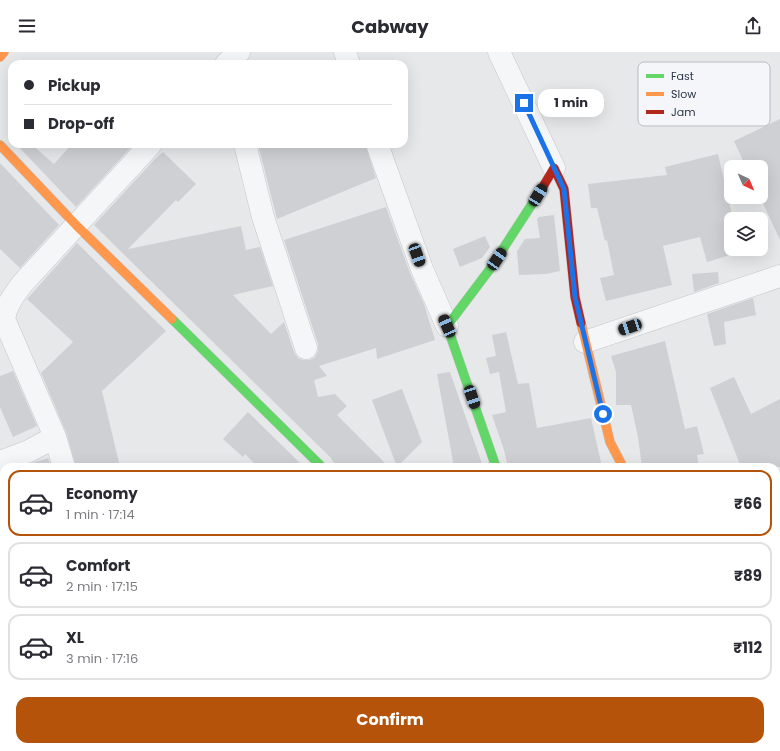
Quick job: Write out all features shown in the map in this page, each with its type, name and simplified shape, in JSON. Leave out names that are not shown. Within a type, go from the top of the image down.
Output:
[{"type":"main road","points":[[0,57],[4,52]]},
{"type":"main road","points":[[0,145],[76,225],[318,463]]},
{"type":"main road","points":[[495,463],[447,326],[473,294],[514,235],[554,168]]},
{"type":"main road","points":[[554,168],[564,189],[575,297],[585,342],[610,442],[622,463]]},
{"type":"street","points":[[499,52],[554,168]]},
{"type":"street","points":[[63,463],[56,437],[4,319],[5,312],[11,299],[22,284],[147,148]]},
{"type":"street","points":[[246,148],[262,217],[306,348]]},
{"type":"street","points":[[378,148],[422,269],[447,326]]},
{"type":"street","points":[[585,342],[780,276]]},
{"type":"street","points":[[0,462],[28,451],[56,437]]},
{"type":"building","points":[[780,119],[780,240],[763,204],[768,204],[768,160],[743,160],[734,141],[765,126],[770,126],[770,124]]},
{"type":"building","points":[[20,148],[36,148],[54,164],[68,148],[130,148],[76,207]]},
{"type":"building","points":[[259,148],[366,148],[376,178],[277,219]]},
{"type":"building","points":[[163,152],[196,184],[178,202],[176,200],[128,249],[241,226],[246,250],[260,247],[273,286],[233,295],[271,334],[284,322],[294,352],[298,358],[303,360],[310,360],[315,357],[318,351],[318,344],[284,240],[386,207],[410,273],[424,304],[435,340],[377,359],[376,348],[319,366],[327,376],[314,380],[318,397],[335,394],[347,406],[337,415],[385,463],[334,463],[331,458],[94,225]]},
{"type":"building","points":[[718,154],[724,180],[724,204],[730,204],[731,212],[724,212],[724,256],[726,256],[707,262],[700,237],[663,246],[672,285],[606,301],[600,278],[614,275],[607,240],[605,241],[597,208],[591,208],[588,184],[667,175],[665,167]]},
{"type":"building","points":[[0,163],[59,225],[20,268],[0,249]]},
{"type":"building","points":[[554,215],[560,271],[546,274],[519,275],[517,251],[525,239],[540,238],[537,219],[539,217]]},
{"type":"building","points":[[485,236],[490,247],[482,258],[460,267],[453,249]]},
{"type":"building","points":[[77,243],[166,331],[102,391],[119,463],[75,463],[66,432],[41,373],[73,342],[27,299]]},
{"type":"building","points":[[718,272],[719,283],[694,292],[692,274]]},
{"type":"building","points":[[753,298],[756,315],[724,322],[726,344],[714,346],[707,314]]},
{"type":"building","points":[[506,332],[518,384],[529,383],[537,428],[591,418],[601,463],[507,463],[492,415],[506,412],[499,372],[490,374],[486,358],[496,356],[492,335]]},
{"type":"building","points":[[665,341],[685,429],[697,426],[704,454],[697,455],[698,463],[641,463],[638,437],[631,405],[616,405],[616,372],[611,356]]},
{"type":"building","points":[[13,371],[37,426],[13,437],[0,407],[0,376]]},
{"type":"building","points":[[450,372],[482,463],[453,463],[437,374]]},
{"type":"building","points":[[734,377],[751,414],[780,399],[780,463],[739,463],[710,388]]},
{"type":"building","points":[[402,389],[422,442],[401,463],[396,463],[372,400]]},
{"type":"building","points":[[248,412],[300,463],[254,463],[245,454],[243,457],[223,439]]},
{"type":"building","points":[[48,458],[50,463],[33,463]]},
{"type":"traffic: fast","points":[[495,463],[447,326],[490,269],[541,190]]},
{"type":"traffic: fast","points":[[172,319],[318,463]]},
{"type":"traffic: slow","points":[[0,57],[4,52]]},
{"type":"traffic: slow","points":[[0,145],[76,225],[172,319]]},
{"type":"traffic: slow","points":[[581,323],[610,442],[621,463]]},
{"type":"traffic: jam","points":[[541,190],[554,168],[564,189],[575,297],[581,323]]},
{"type":"route","points":[[524,103],[564,189],[575,297],[603,414]]}]
